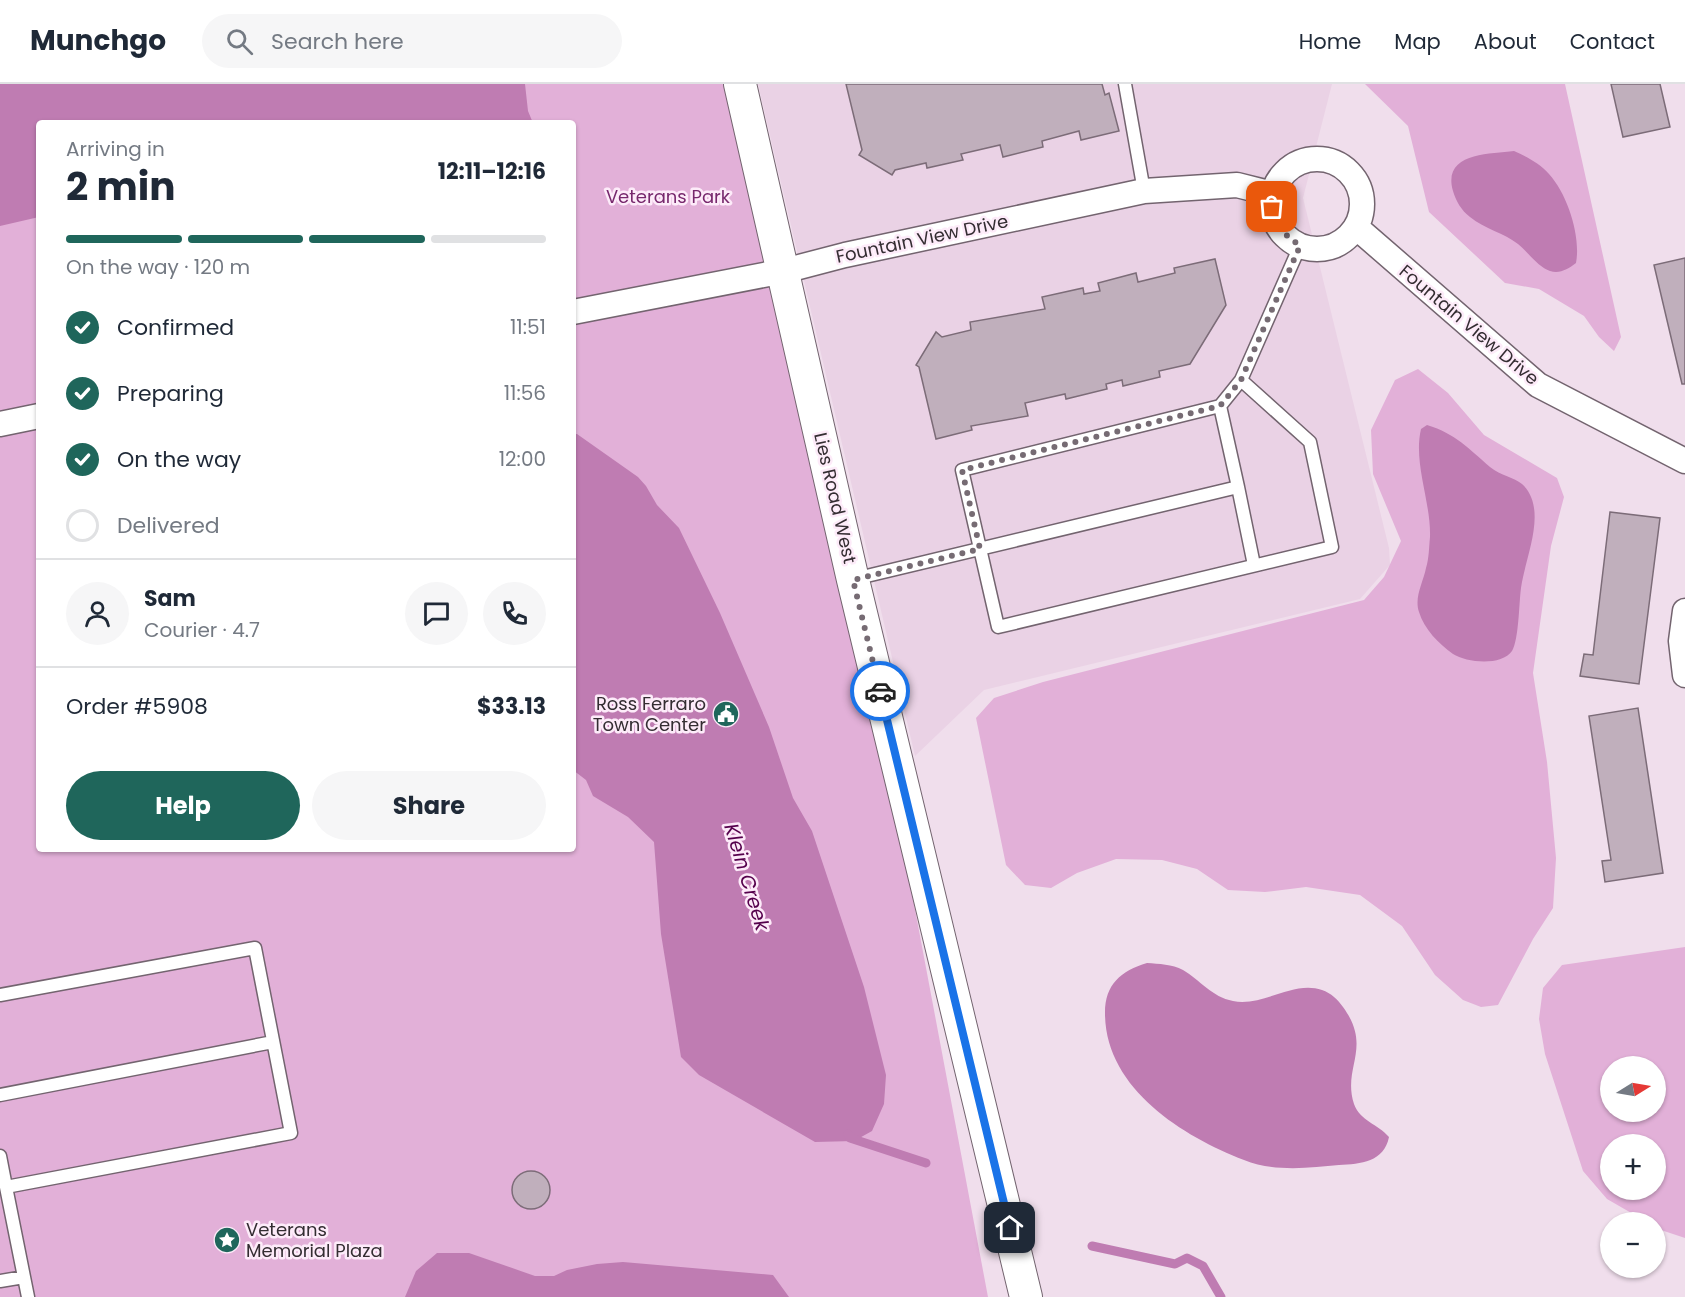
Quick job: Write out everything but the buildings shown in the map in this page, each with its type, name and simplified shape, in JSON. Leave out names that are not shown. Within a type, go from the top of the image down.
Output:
[{"type":"street","name":"Lies Road West","points":[[740,84],[853,580],[1026,1297]]},
{"type":"street","points":[[1313,158],[1334,162],[1352,174],[1359,186],[1363,200],[1362,214],[1356,227],[1348,237],[1326,249],[1300,246],[1280,230],[1272,207],[1273,194],[1278,181],[1299,162],[1313,158]]},
{"type":"street","name":"Fountain View Drive","points":[[576,311],[784,271],[845,255],[1144,191],[1237,184],[1273,194]]},
{"type":"street","name":"Fountain View Drive","points":[[1356,227],[1538,385],[1685,461]]},
{"type":"street","points":[[0,424],[36,417]]},
{"type":"street","points":[[1685,611],[1683,641],[1685,675]]},
{"type":"lane","points":[[1125,84],[1144,191]]},
{"type":"lane","points":[[1241,380],[1310,442],[1332,547],[998,627],[962,470],[1220,406],[1241,380],[1300,246]]},
{"type":"lane","points":[[1220,406],[1254,566]]},
{"type":"lane","points":[[853,580],[1238,488]]},
{"type":"lane","points":[[0,995],[255,948],[291,1133],[6,1187]]},
{"type":"lane","points":[[0,1095],[273,1042]]},
{"type":"lane","points":[[0,1156],[28,1297]]},
{"type":"lane","points":[[0,1281],[24,1277]]},
{"type":"shaded area","points":[[758,84],[1332,84],[1303,198],[1389,548],[1390,565],[1360,599],[984,690],[915,756]]},
{"type":"green space","name":"Ross Ferraro Town Center","points":[[0,84],[740,84],[853,580],[988,1297],[0,1297]]},
{"type":"green space","points":[[1365,84],[1565,84],[1621,337],[1614,351],[1599,337],[1584,316],[1539,289],[1505,283],[1429,212],[1408,126]]},
{"type":"green space","points":[[1418,369],[1448,393],[1484,435],[1557,478],[1564,497],[1551,546],[1533,673],[1547,762],[1556,858],[1553,908],[1533,939],[1498,1005],[1481,1007],[1463,1000],[1435,975],[1402,926],[1360,895],[1306,887],[1265,892],[1228,890],[1197,869],[1162,860],[1116,859],[1077,873],[1051,888],[1025,885],[1006,865],[976,718],[994,698],[1043,682],[1364,600],[1384,577],[1401,541],[1373,474],[1371,430],[1395,380]]},
{"type":"green space","points":[[1685,947],[1685,1238],[1666,1232],[1666,1212],[1630,1212],[1609,1200],[1666,1200],[1666,1134],[1600,1134],[1600,1191],[1583,1171],[1545,1054],[1539,1019],[1543,988],[1562,965]]},
{"type":"water","points":[[0,84],[525,84],[528,111],[532,120],[36,120],[36,218],[0,226]]},
{"type":"water","points":[[1514,151],[1545,170],[1562,193],[1572,217],[1577,241],[1576,263],[1564,270],[1554,272],[1546,269],[1513,240],[1470,217],[1461,208],[1453,191],[1451,178],[1454,169],[1461,162],[1480,155]]},
{"type":"water","points":[[1427,425],[1454,437],[1494,470],[1522,484],[1530,494],[1534,506],[1535,520],[1521,588],[1516,638],[1512,651],[1501,659],[1484,662],[1453,654],[1433,636],[1419,612],[1418,595],[1428,561],[1430,537],[1430,523],[1419,455],[1421,429]]},
{"type":"water","points":[[576,434],[638,477],[657,505],[679,528],[720,613],[769,727],[793,798],[812,831],[864,987],[886,1075],[884,1104],[872,1131],[854,1141],[815,1142],[699,1075],[681,1057],[661,934],[654,842],[628,817],[593,796],[586,780],[576,772]]},
{"type":"water","points":[[1147,963],[1179,968],[1212,992],[1233,1001],[1255,1000],[1300,988],[1322,990],[1334,997],[1352,1021],[1356,1034],[1351,1079],[1354,1104],[1360,1114],[1389,1137],[1382,1152],[1377,1157],[1355,1164],[1279,1168],[1255,1164],[1220,1150],[1196,1137],[1151,1106],[1118,1064],[1108,1040],[1105,1013],[1108,994],[1116,980],[1129,970]]},
{"type":"water","points":[[437,1253],[469,1253],[535,1276],[554,1276],[567,1270],[623,1262],[773,1275],[789,1297],[405,1297],[416,1271]]},
{"type":"waterway","name":"Klein Creek","points":[[848,1134],[850,1138],[926,1163]]},
{"type":"waterway","name":"Klein Creek","points":[[1092,1246],[1175,1264],[1187,1258],[1203,1266],[1221,1297]]},
{"type":"way so far","points":[[880,691],[853,580],[980,549],[962,470],[1220,406],[1241,380],[1300,246],[1289,240],[1280,230],[1272,207]]},
{"type":"place","name":"Ross Ferraro Town Center","points":[[726,714]]},
{"type":"place","name":"Veterans Memorial Plaza","points":[[227,1240]]},
{"type":"route","points":[[880,691],[1010,1228]]},
{"type":"park label","name":"Veterans Park","points":[[668,197]]}]
